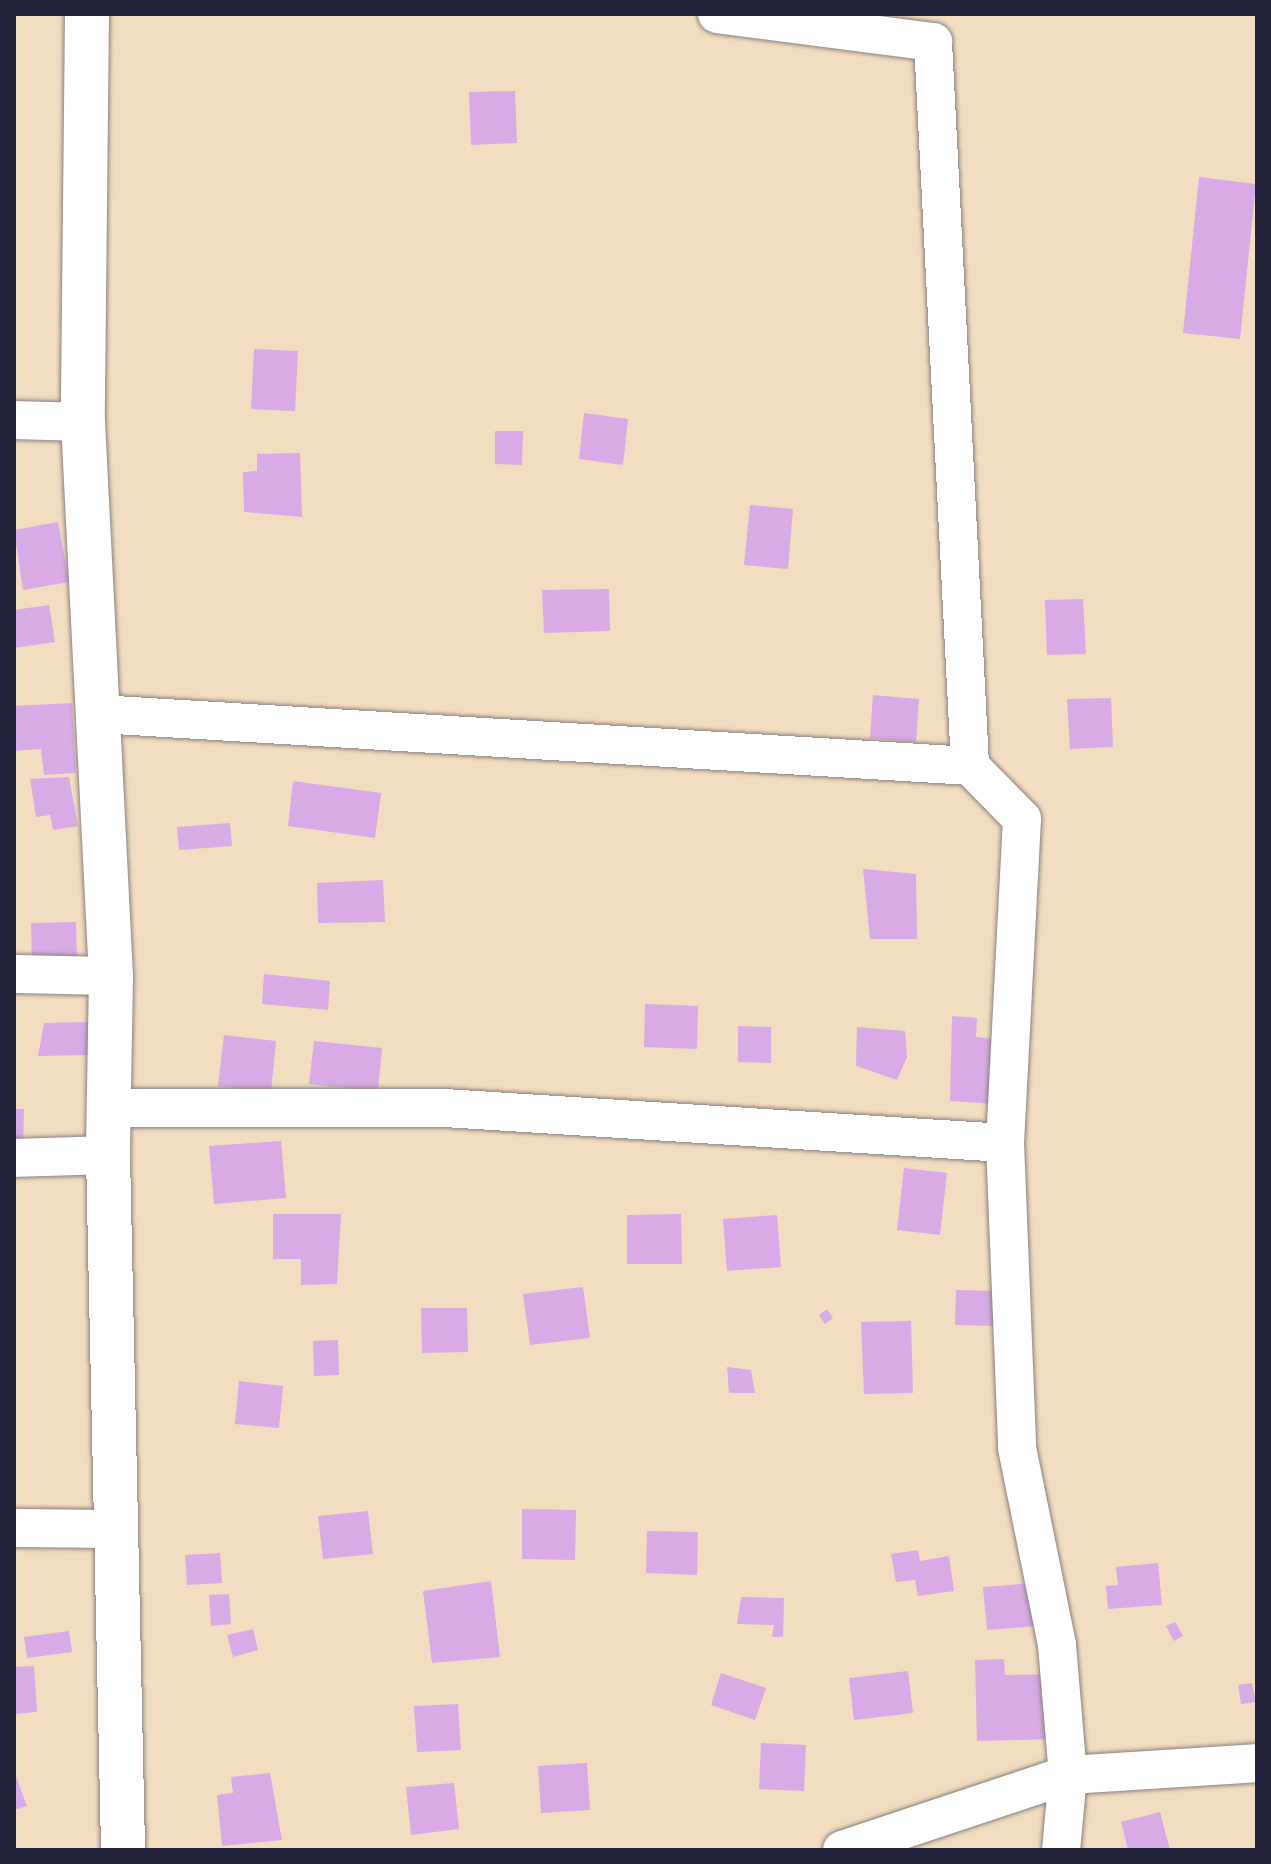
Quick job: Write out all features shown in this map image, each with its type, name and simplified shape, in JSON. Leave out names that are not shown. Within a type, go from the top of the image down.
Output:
[{"type":"street","points":[[87,14],[83,422],[111,976],[108,1155],[123,1850]]},
{"type":"street","points":[[717,14],[934,28],[970,766],[1022,819],[1005,1143],[1017,1448],[1057,1645],[1068,1775],[1061,1850]]},
{"type":"street","points":[[14,420],[83,422]]},
{"type":"street","points":[[98,714],[970,766]]},
{"type":"street","points":[[14,974],[111,976]]},
{"type":"street","points":[[109,1108],[444,1108],[1005,1143]]},
{"type":"street","points":[[14,1158],[108,1155]]},
{"type":"street","points":[[14,1528],[116,1529]]},
{"type":"street","points":[[842,1850],[1068,1775],[1257,1763]]},
{"type":"building","points":[[515,91],[517,143],[471,145],[469,92]]},
{"type":"building","points":[[1199,177],[1256,184],[1240,339],[1183,333]]},
{"type":"building","points":[[254,349],[298,351],[295,411],[251,409]]},
{"type":"building","points":[[584,413],[628,419],[623,465],[579,459]]},
{"type":"building","points":[[495,431],[523,431],[522,465],[495,464]]},
{"type":"building","points":[[300,453],[302,517],[244,512],[243,472],[257,471],[257,454]]},
{"type":"building","points":[[750,505],[793,509],[788,569],[744,565]]},
{"type":"building","points":[[58,522],[69,582],[23,590],[14,530]]},
{"type":"building","points":[[609,589],[610,631],[544,633],[542,590]]},
{"type":"building","points":[[1083,599],[1086,654],[1047,655],[1045,600]]},
{"type":"building","points":[[49,605],[55,642],[14,648],[14,610]]},
{"type":"building","points":[[873,695],[919,699],[916,742],[870,738]]},
{"type":"building","points":[[1111,698],[1113,747],[1070,749],[1067,699]]},
{"type":"building","points":[[72,703],[76,773],[44,775],[41,749],[14,751],[14,706]]},
{"type":"building","points":[[69,777],[78,826],[53,830],[50,815],[36,817],[30,779]]},
{"type":"building","points":[[293,781],[381,793],[375,838],[288,826]]},
{"type":"building","points":[[230,823],[232,846],[179,850],[177,827]]},
{"type":"building","points":[[863,869],[916,874],[917,939],[870,939]]},
{"type":"building","points":[[383,880],[385,922],[318,923],[317,883]]},
{"type":"building","points":[[76,922],[77,967],[32,967],[31,923]]},
{"type":"building","points":[[264,974],[330,981],[328,1010],[262,1004]]},
{"type":"building","points":[[645,1004],[698,1006],[697,1049],[644,1047]]},
{"type":"building","points":[[952,1016],[977,1018],[976,1037],[1015,1041],[1011,1105],[950,1101]]},
{"type":"building","points":[[88,1022],[88,1055],[38,1056],[44,1023]]},
{"type":"building","points":[[738,1026],[771,1027],[771,1063],[738,1062]]},
{"type":"building","points":[[857,1027],[905,1031],[907,1057],[897,1080],[856,1066]]},
{"type":"building","points":[[224,1035],[276,1041],[271,1092],[218,1086]]},
{"type":"building","points":[[314,1041],[382,1048],[378,1091],[309,1084]]},
{"type":"building","points":[[14,1109],[24,1109],[23,1147],[14,1147]]},
{"type":"building","points":[[281,1141],[286,1198],[214,1204],[209,1146]]},
{"type":"building","points":[[904,1168],[947,1173],[940,1235],[897,1230]]},
{"type":"building","points":[[273,1214],[341,1214],[337,1284],[301,1285],[301,1259],[273,1259]]},
{"type":"building","points":[[681,1214],[682,1264],[627,1264],[627,1215]]},
{"type":"building","points":[[777,1215],[781,1267],[727,1271],[723,1219]]},
{"type":"building","points":[[583,1287],[590,1338],[530,1345],[523,1294]]},
{"type":"building","points":[[956,1290],[995,1291],[995,1326],[955,1325]]},
{"type":"building","points":[[421,1308],[467,1308],[468,1352],[422,1353]]},
{"type":"building","points":[[827,1309],[833,1318],[825,1324],[819,1315]]},
{"type":"building","points":[[911,1321],[913,1393],[864,1394],[861,1322]]},
{"type":"building","points":[[338,1340],[339,1375],[314,1376],[313,1341]]},
{"type":"building","points":[[727,1367],[751,1370],[755,1393],[729,1393]]},
{"type":"building","points":[[239,1381],[283,1386],[279,1428],[235,1424]]},
{"type":"building","points":[[522,1509],[576,1510],[575,1560],[522,1559]]},
{"type":"building","points":[[368,1511],[373,1554],[323,1559],[318,1516]]},
{"type":"building","points":[[647,1531],[698,1532],[697,1575],[646,1573]]},
{"type":"building","points":[[918,1550],[920,1561],[949,1556],[954,1591],[918,1596],[915,1580],[896,1582],[891,1554]]},
{"type":"building","points":[[220,1553],[222,1583],[187,1585],[185,1555]]},
{"type":"building","points":[[1158,1563],[1162,1605],[1108,1609],[1106,1586],[1118,1585],[1116,1567]]},
{"type":"building","points":[[491,1581],[500,1657],[432,1663],[423,1591]]},
{"type":"building","points":[[1035,1583],[1039,1626],[987,1630],[983,1587]]},
{"type":"building","points":[[229,1594],[231,1624],[211,1626],[209,1595]]},
{"type":"building","points":[[741,1597],[784,1598],[783,1637],[772,1637],[774,1625],[737,1624]]},
{"type":"building","points":[[1175,1622],[1183,1636],[1174,1641],[1166,1626]]},
{"type":"building","points":[[253,1629],[258,1650],[233,1657],[227,1635]]},
{"type":"building","points":[[69,1631],[72,1652],[27,1658],[24,1637]]},
{"type":"building","points":[[1004,1659],[1005,1675],[1058,1674],[1060,1739],[977,1741],[975,1660]]},
{"type":"building","points":[[34,1666],[37,1712],[14,1714],[14,1667]]},
{"type":"building","points":[[908,1671],[913,1713],[854,1720],[849,1678]]},
{"type":"building","points":[[721,1673],[766,1688],[755,1720],[711,1705]]},
{"type":"building","points":[[1252,1683],[1256,1702],[1241,1704],[1238,1685]]},
{"type":"building","points":[[458,1704],[461,1750],[417,1752],[414,1706]]},
{"type":"building","points":[[761,1743],[806,1745],[804,1791],[759,1789]]},
{"type":"building","points":[[587,1763],[590,1810],[541,1813],[538,1766]]},
{"type":"building","points":[[14,1771],[27,1806],[14,1810]]},
{"type":"building","points":[[270,1773],[282,1840],[222,1846],[217,1795],[233,1793],[231,1777]]},
{"type":"building","points":[[454,1783],[459,1829],[411,1835],[406,1787]]},
{"type":"building","points":[[1160,1812],[1170,1850],[1128,1850],[1121,1822]]}]
